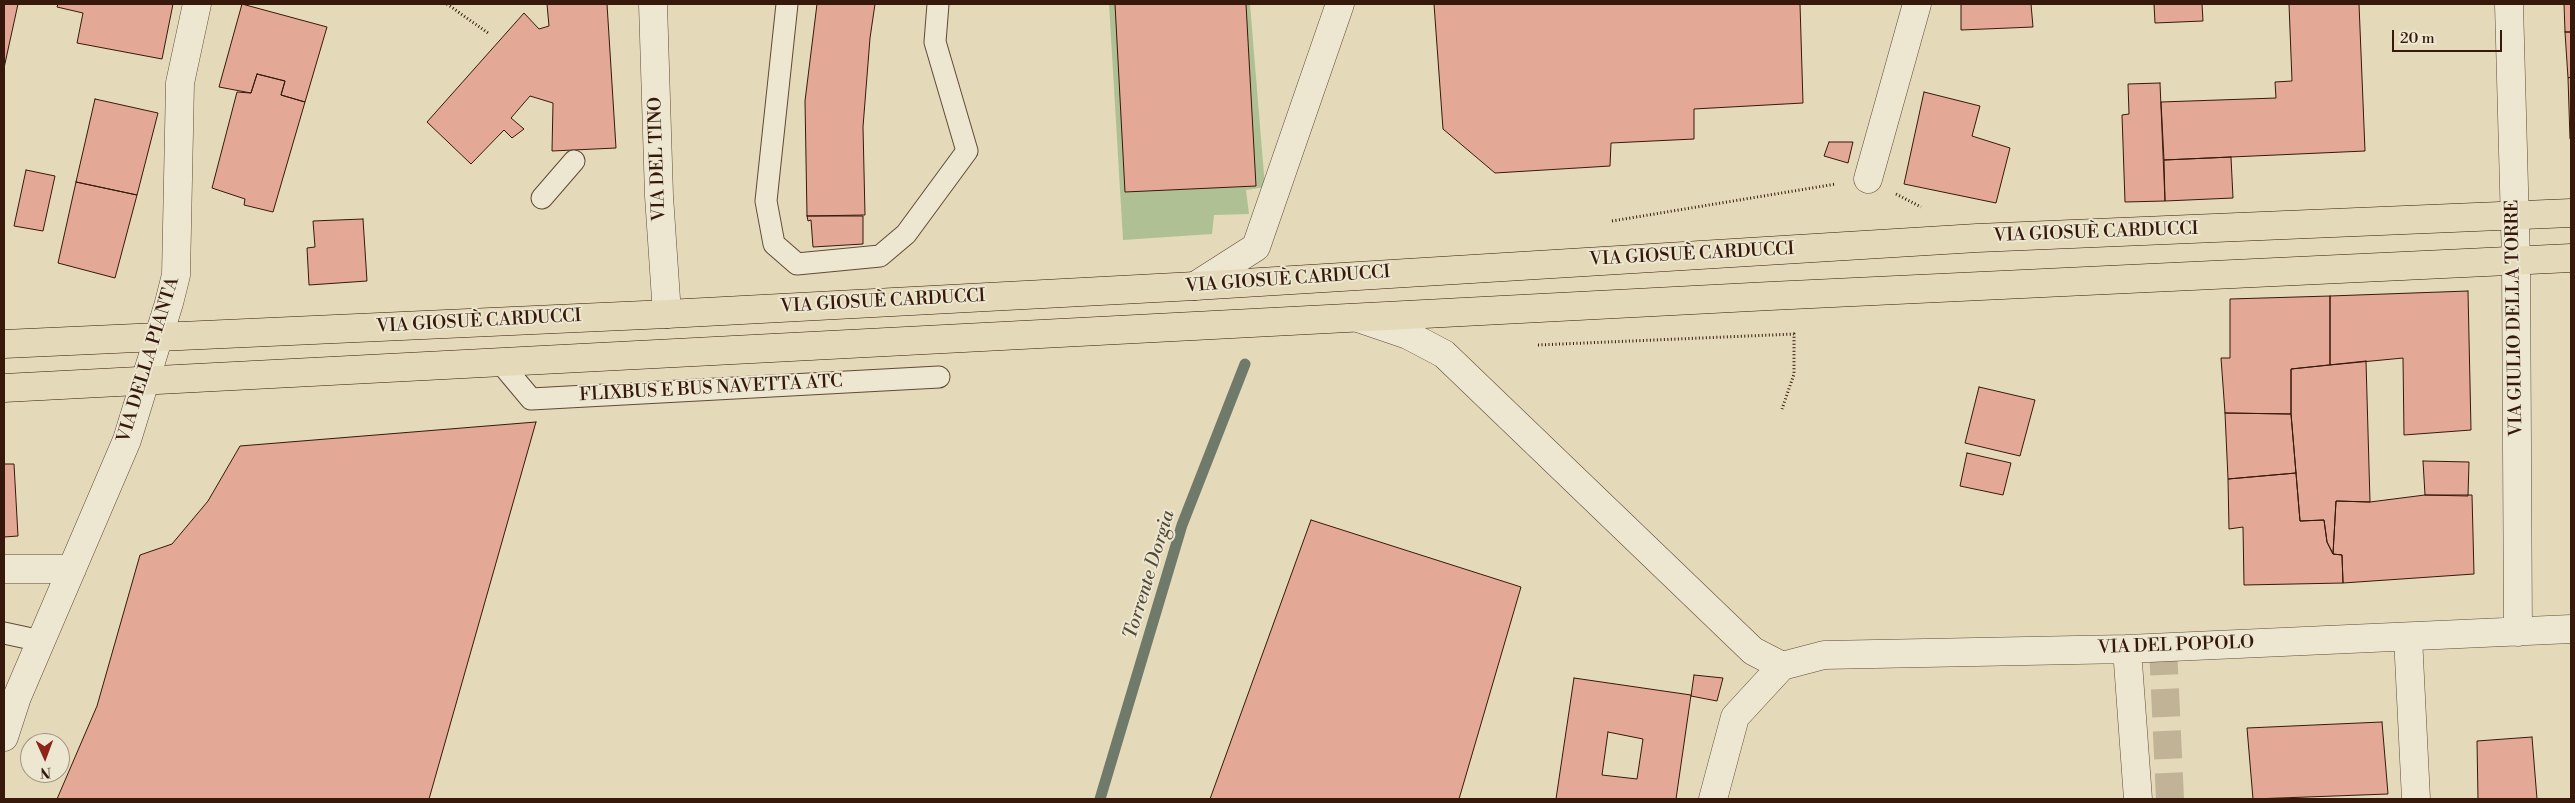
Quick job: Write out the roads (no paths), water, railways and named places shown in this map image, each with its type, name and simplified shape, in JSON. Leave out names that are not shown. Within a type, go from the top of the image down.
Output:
[{"type":"main road","name":"VIA GIOSUÈ CARDUCCI","points":[[4,344],[667,314],[1195,286],[1977,238],[2571,214]]},
{"type":"main road","points":[[4,388],[2571,258]]},
{"type":"street","name":"VIA DELLA PIANTA","points":[[4,737],[17,697],[126,440],[146,381],[176,275],[180,83],[197,4]]},
{"type":"street","name":"VIA DEL TINO","points":[[653,4],[659,196],[667,314]]},
{"type":"street","points":[[1195,286],[1256,246],[1340,4]]},
{"type":"street","points":[[1868,179],[1917,4]]},
{"type":"street","name":"VIA GIULIO DELLA TORRE","points":[[2509,4],[2516,261],[2518,632]]},
{"type":"street","points":[[1358,318],[1408,335],[1444,354],[1753,651],[1782,666],[1735,717],[1713,799]]},
{"type":"street","points":[[4,569],[72,569]]},
{"type":"street","name":"VIA DEL POPOLO","points":[[1782,666],[1824,655],[2127,649],[2571,629]]},
{"type":"street","points":[[2408,637],[2416,799]]},
{"type":"street","points":[[2127,649],[2138,799]]},
{"type":"lane","points":[[787,4],[766,201],[774,244],[797,264],[880,256],[906,234],[966,151],[935,42],[938,4]]},
{"type":"lane","points":[[542,198],[574,161]]},
{"type":"lane","name":"FLIXBUS E BUS NAVETTA ATC","points":[[500,362],[531,398],[939,377]]},
{"type":"lane","points":[[4,633],[40,642]]},
{"type":"waterway","name":"Torrente Dorgia","points":[[1100,799],[1182,525],[1245,364]]},
{"type":"tunnel","points":[[2163,647],[2170,799]]}]
